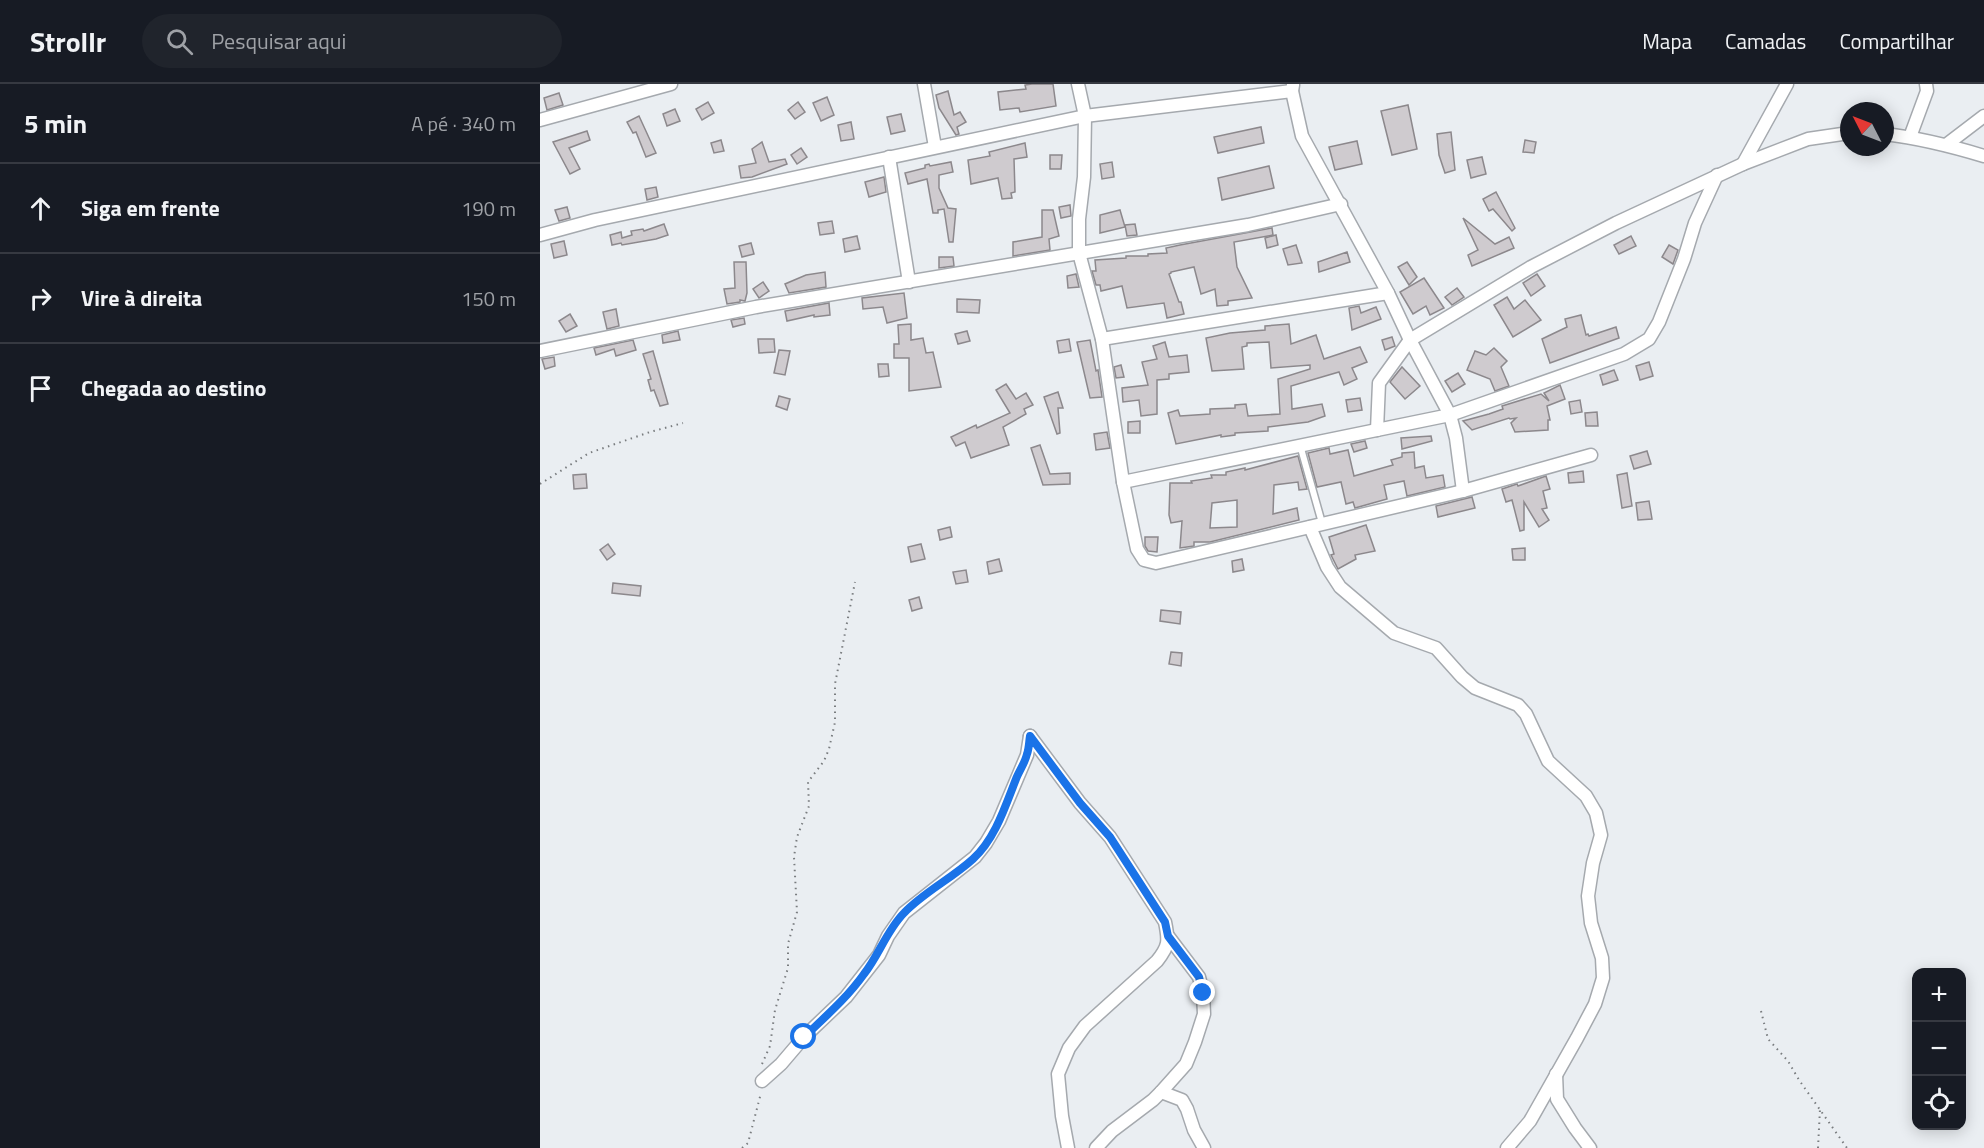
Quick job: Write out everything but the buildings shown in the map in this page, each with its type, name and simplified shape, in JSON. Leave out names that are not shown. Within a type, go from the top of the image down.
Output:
[{"type":"street","points":[[540,120],[671,84]]},
{"type":"street","points":[[924,84],[934,147]]},
{"type":"street","points":[[1078,84],[1085,116],[1079,253],[1102,339],[1123,482],[1137,549],[1144,560],[1156,563],[1316,526],[1463,491],[1591,455]]},
{"type":"street","points":[[1743,164],[1787,84]]},
{"type":"street","points":[[1910,137],[1927,91],[1926,84]]},
{"type":"street","points":[[540,235],[595,220],[1085,116],[1292,88],[1302,136],[1341,204],[1450,415],[1456,438],[1463,491]]},
{"type":"street","points":[[1946,145],[1984,116]]},
{"type":"street","points":[[1377,430],[1379,383],[1410,340],[1530,267],[1616,223],[1743,164],[1808,139],[1840,134]]},
{"type":"street","points":[[1894,135],[1946,145],[1984,156]]},
{"type":"street","points":[[889,157],[909,282]]},
{"type":"street","points":[[1123,482],[1450,415],[1624,354],[1649,339],[1659,322],[1684,259],[1695,223],[1717,175]]},
{"type":"street","points":[[540,351],[756,307],[1248,225],[1341,204]]},
{"type":"street","points":[[1102,339],[1388,293]]},
{"type":"street","points":[[1316,526],[1327,567],[1340,587],[1394,633],[1436,648],[1475,688],[1518,705],[1526,714],[1548,761],[1586,796],[1596,813],[1601,835],[1593,863],[1588,896],[1591,923],[1602,958],[1602,978],[1595,1004],[1530,1120],[1507,1148]]},
{"type":"street","points":[[762,1081],[846,997],[879,955],[888,936],[904,913],[975,857],[986,843],[999,821],[1027,755],[1030,736],[1072,794],[1110,837],[1165,922],[1168,936],[1167,949],[1157,961],[1085,1026],[1069,1048],[1058,1074],[1068,1148]]},
{"type":"street","points":[[1096,1148],[1161,1092],[1186,1064],[1195,1042],[1204,1014],[1203,993],[1199,977],[1168,936]]},
{"type":"street","points":[[1556,1073],[1557,1099],[1590,1148]]},
{"type":"street","points":[[1161,1092],[1182,1100],[1204,1148]]},
{"type":"lane","points":[[1300,446],[1316,526]]},
{"type":"path","points":[[540,484],[589,453],[683,423]]},
{"type":"path","points":[[742,1148],[748,1143],[758,1108],[762,1062],[770,1046],[775,1010],[788,968],[788,944],[797,912],[794,857],[797,837],[809,806],[808,782],[824,761],[831,740],[835,722],[835,684],[855,582]]},
{"type":"path","points":[[1761,1011],[1768,1039],[1788,1061],[1847,1148]]},
{"type":"path","points":[[1818,1148],[1820,1108]]},
{"type":"route","points":[[804,1037],[846,997],[863,976],[879,955],[888,936],[904,913],[959,871],[986,843],[999,821],[1027,755],[1030,736],[1080,803],[1110,837],[1165,922],[1168,936],[1199,977],[1203,993]]}]
